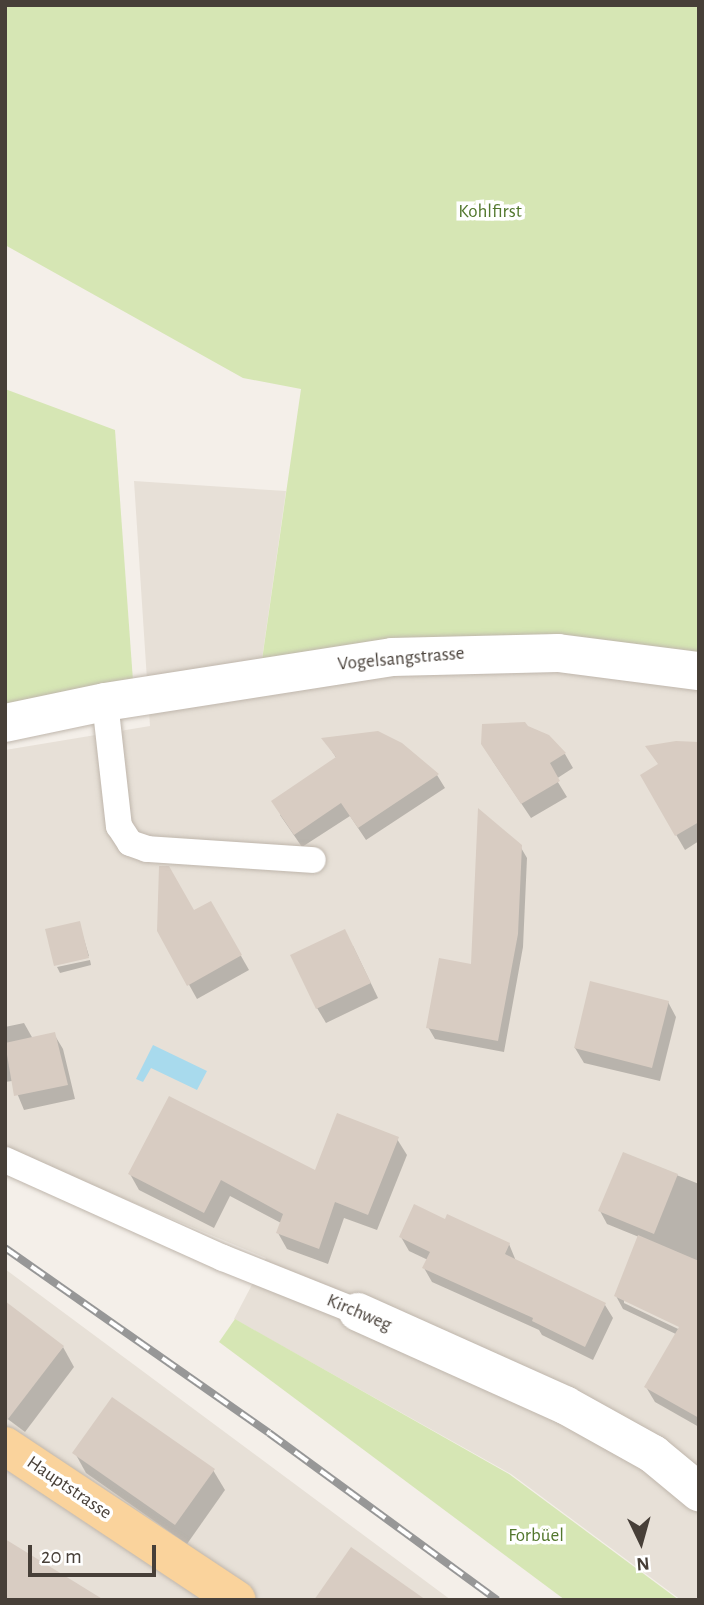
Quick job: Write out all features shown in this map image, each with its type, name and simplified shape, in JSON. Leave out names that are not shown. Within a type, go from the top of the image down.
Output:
[{"type":"main road","name":"Hauptstrasse","points":[[5,1446],[237,1600]]},
{"type":"street","name":"Vogelsangstrasse","points":[[5,723],[105,702],[405,656],[558,653],[699,671]]},
{"type":"street","name":"Kirchweg","points":[[358,1312],[565,1405],[653,1454],[699,1492]]},
{"type":"lane","points":[[105,702],[119,826],[130,842],[147,849],[313,860]]},
{"type":"lane","name":"Kirchweg","points":[[5,1160],[223,1258],[358,1312]]},
{"type":"shaded area","points":[[134,481],[286,491],[262,659],[699,652],[699,1600],[681,1600],[511,1474],[234,1319],[266,1258],[5,1149],[5,750],[150,726]]},
{"type":"shaded area","points":[[5,1269],[451,1600],[5,1600]]},
{"type":"green space","name":"Kohlfirst","points":[[5,5],[699,5],[699,655],[262,660],[301,389],[243,378],[5,245]]},
{"type":"green space","points":[[5,389],[115,430],[133,681],[5,705]]},
{"type":"green space","name":"Forbüel","points":[[235,1319],[509,1474],[679,1600],[565,1600],[219,1342]]},
{"type":"water","points":[[153,1045],[207,1071],[197,1090],[151,1068],[143,1082],[136,1079]]},
{"type":"building","points":[[525,722],[549,735],[566,753],[550,763],[560,781],[521,804],[481,744],[482,724]]},
{"type":"building","points":[[378,731],[402,743],[439,774],[358,828],[341,803],[294,835],[271,801],[336,757],[321,738]]},
{"type":"building","points":[[676,741],[699,742],[699,822],[675,836],[640,775],[658,764],[645,746]]},
{"type":"building","points":[[478,808],[522,845],[518,934],[498,1041],[426,1028],[439,958],[471,964]]},
{"type":"building","points":[[159,866],[169,866],[194,910],[211,901],[242,955],[187,986],[157,931]]},
{"type":"building","points":[[80,921],[89,958],[54,966],[45,929]]},
{"type":"building","points":[[345,929],[371,983],[316,1009],[290,955]]},
{"type":"building","points":[[590,981],[669,1001],[652,1068],[574,1048]]},
{"type":"building","points":[[55,1032],[68,1085],[14,1096],[5,1043]]},
{"type":"building","points":[[169,1096],[315,1170],[337,1113],[399,1137],[368,1215],[335,1202],[319,1249],[276,1233],[283,1214],[221,1180],[204,1213],[128,1174]]},
{"type":"building","points":[[623,1152],[678,1174],[654,1234],[598,1211]]},
{"type":"building","points":[[414,1204],[445,1219],[447,1214],[510,1243],[505,1254],[606,1303],[585,1347],[532,1321],[533,1318],[422,1268],[430,1252],[399,1237]]},
{"type":"building","points":[[638,1235],[699,1261],[699,1418],[644,1387],[679,1327],[614,1296]]},
{"type":"building","points":[[5,1301],[64,1346],[5,1423]]},
{"type":"building","points":[[112,1397],[215,1469],[175,1525],[72,1453]]},
{"type":"building","points":[[5,1539],[104,1600],[5,1600]]},
{"type":"building","points":[[351,1547],[426,1600],[314,1600]]},
{"type":"railway","points":[[5,1248],[269,1433],[497,1600]]}]
